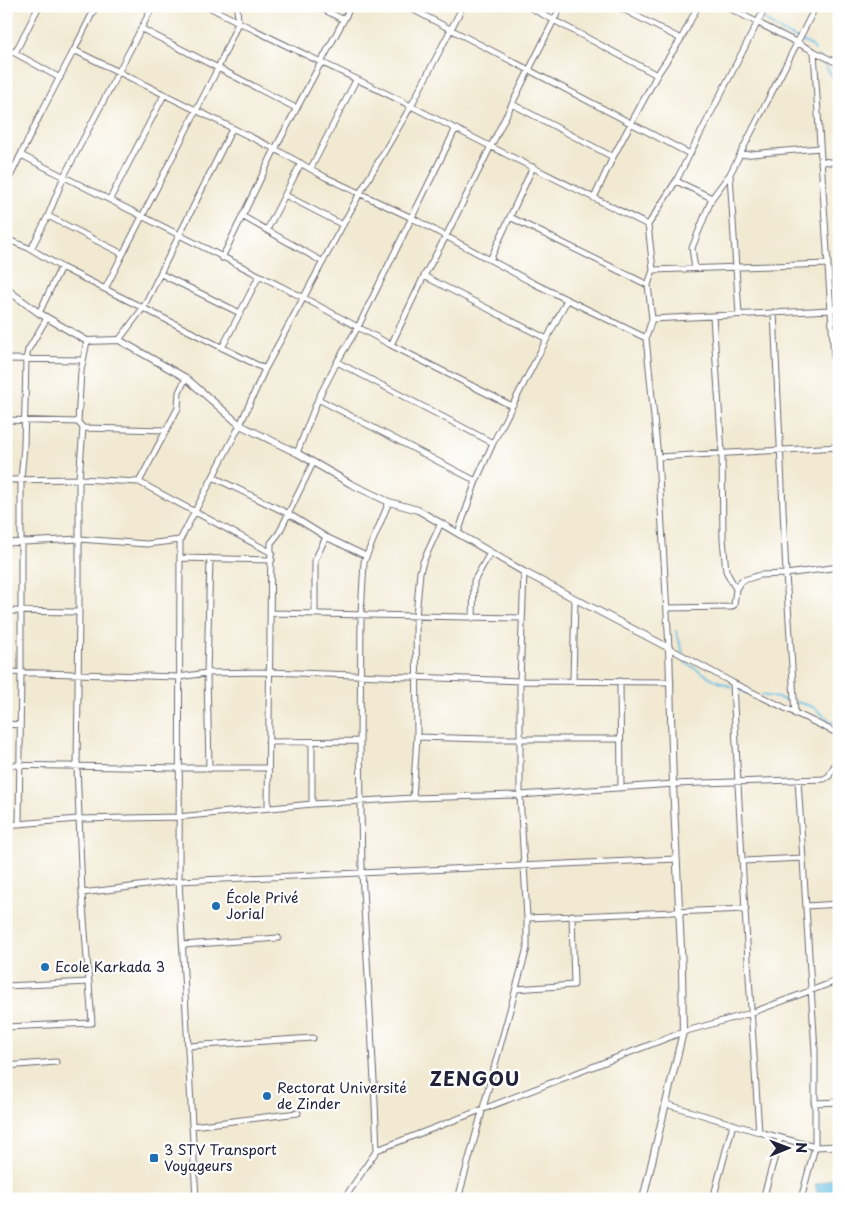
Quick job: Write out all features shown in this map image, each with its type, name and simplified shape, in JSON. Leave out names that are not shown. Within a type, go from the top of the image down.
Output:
[{"type":"street","points":[[15,53],[39,6]]},
{"type":"street","points":[[7,182],[94,9],[84,6]]},
{"type":"street","points":[[31,250],[48,216],[64,176],[153,6]]},
{"type":"street","points":[[207,6],[648,225]]},
{"type":"street","points":[[105,289],[218,68],[238,23],[238,6]]},
{"type":"street","points":[[317,6],[344,20]]},
{"type":"street","points":[[222,258],[275,149],[351,6]]},
{"type":"street","points":[[406,6],[632,122],[690,154]]},
{"type":"street","points":[[196,1199],[179,880],[180,540],[240,425],[265,369],[360,193],[411,106],[463,6]]},
{"type":"street","points":[[527,6],[658,74]]},
{"type":"street","points":[[390,345],[561,6]]},
{"type":"street","points":[[617,6],[681,39]]},
{"type":"street","points":[[594,198],[613,156],[698,6]]},
{"type":"street","points":[[725,6],[839,64]]},
{"type":"street","points":[[643,1199],[683,1032],[671,682],[658,457],[646,338],[652,319],[648,285],[653,270],[648,225],[676,181],[766,6]]},
{"type":"street","points":[[694,269],[692,248],[712,198],[730,174],[816,6]]},
{"type":"street","points":[[142,28],[296,108]]},
{"type":"street","points":[[6,48],[60,78]]},
{"type":"street","points":[[74,50],[275,149],[325,177],[412,218],[445,238],[646,338]]},
{"type":"street","points":[[814,52],[831,310],[836,358],[839,434]]},
{"type":"street","points":[[311,168],[356,80]]},
{"type":"street","points":[[110,199],[164,95]]},
{"type":"street","points":[[512,104],[613,156]]},
{"type":"street","points":[[119,340],[143,308],[232,129]]},
{"type":"street","points":[[297,453],[318,399],[358,327],[455,130]]},
{"type":"street","points":[[740,155],[820,148]]},
{"type":"street","points":[[22,155],[512,406]]},
{"type":"street","points":[[821,161],[839,163]]},
{"type":"street","points":[[267,230],[301,163]]},
{"type":"street","points":[[490,260],[534,167]]},
{"type":"street","points":[[730,174],[739,314]]},
{"type":"street","points":[[676,181],[712,198]]},
{"type":"street","points":[[285,196],[343,225]]},
{"type":"street","points":[[48,216],[124,254]]},
{"type":"street","points":[[242,216],[323,262]]},
{"type":"street","points":[[510,218],[648,285]]},
{"type":"street","points":[[6,239],[265,369]]},
{"type":"street","points":[[653,270],[828,264]]},
{"type":"street","points":[[39,313],[61,267]]},
{"type":"street","points":[[161,274],[240,313]]},
{"type":"street","points":[[222,348],[258,276]]},
{"type":"street","points":[[424,276],[547,339]]},
{"type":"street","points":[[6,289],[39,313],[87,341],[119,340],[186,378],[240,425],[389,502],[418,510],[490,553],[574,599],[795,714],[839,734]]},
{"type":"street","points":[[458,533],[476,481],[493,443],[567,300]]},
{"type":"street","points":[[652,319],[831,310],[839,306]]},
{"type":"street","points":[[774,312],[786,574],[795,714]]},
{"type":"street","points":[[713,316],[722,453],[723,539],[726,571],[736,589]]},
{"type":"street","points":[[19,824],[21,479],[26,360],[28,350],[47,318]]},
{"type":"street","points":[[6,1027],[92,1023],[82,894],[77,766],[80,612],[79,479],[83,428],[78,422],[82,360],[87,341]]},
{"type":"street","points":[[6,359],[82,360]]},
{"type":"street","points":[[337,362],[493,443]]},
{"type":"street","points":[[139,482],[178,408],[179,392],[186,378]]},
{"type":"street","points":[[318,399],[476,481]]},
{"type":"street","points":[[6,420],[78,422]]},
{"type":"street","points":[[83,428],[166,430]]},
{"type":"street","points":[[658,457],[839,447]]},
{"type":"street","points":[[268,808],[268,672],[271,613],[271,543],[279,533],[314,463]]},
{"type":"street","points":[[213,477],[289,514],[326,537],[366,556]]},
{"type":"street","points":[[6,480],[79,479],[139,482],[272,553]]},
{"type":"street","points":[[377,1150],[362,872],[360,801],[361,614],[363,570],[366,556],[389,502]]},
{"type":"street","points":[[413,798],[417,737],[416,616],[421,566],[441,523]]},
{"type":"street","points":[[315,614],[314,565],[326,537]]},
{"type":"street","points":[[6,543],[79,539],[147,544],[180,540]]},
{"type":"street","points":[[473,618],[475,578],[490,553]]},
{"type":"street","points":[[180,558],[272,560]]},
{"type":"street","points":[[209,769],[210,558]]},
{"type":"street","points":[[667,608],[731,606],[734,605],[736,589],[741,581],[760,575],[786,574],[839,567]]},
{"type":"street","points":[[458,1199],[527,948],[520,795],[521,618],[524,572]]},
{"type":"street","points":[[573,680],[574,599]]},
{"type":"street","points":[[6,611],[80,612]]},
{"type":"street","points":[[271,613],[521,618]]},
{"type":"street","points":[[6,672],[179,678],[208,673],[268,672],[360,677],[520,681],[671,682]]},
{"type":"street","points":[[620,681],[621,788]]},
{"type":"street","points":[[733,682],[737,781],[759,1132]]},
{"type":"street","points":[[6,724],[20,725]]},
{"type":"street","points":[[417,737],[620,738]]},
{"type":"street","points":[[268,742],[360,741]]},
{"type":"street","points":[[312,742],[312,804]]},
{"type":"street","points":[[6,825],[78,819],[178,816],[360,801],[520,795],[673,784],[827,778],[839,757]]},
{"type":"street","points":[[6,765],[209,769],[268,768]]},
{"type":"street","points":[[798,780],[815,1051],[815,1147],[801,1199]]},
{"type":"street","points":[[743,862],[803,858]]},
{"type":"street","points":[[82,894],[179,880],[676,859]]},
{"type":"street","points":[[806,906],[839,904]]},
{"type":"street","points":[[527,918],[746,908]]},
{"type":"street","points":[[516,989],[574,985],[572,915]]},
{"type":"street","points":[[183,945],[278,938]]},
{"type":"street","points":[[344,1199],[377,1150],[683,1032],[751,1013],[839,980]]},
{"type":"street","points":[[6,986],[88,982]]},
{"type":"street","points":[[188,1046],[313,1038]]},
{"type":"street","points":[[6,1066],[56,1062]]},
{"type":"street","points":[[814,1103],[839,1102]]},
{"type":"street","points":[[666,1104],[815,1147],[839,1146]]},
{"type":"street","points":[[192,1126],[298,1113]]},
{"type":"street","points":[[713,1199],[733,1124]]},
{"type":"street","points":[[763,1199],[780,1138]]},
{"type":"water","points":[[839,1176],[839,1199],[820,1199],[815,1185]]},
{"type":"waterway","points":[[760,6],[757,14],[777,29],[812,46],[815,50]]},
{"type":"waterway","points":[[819,56],[839,91]]},
{"type":"waterway","points":[[676,631],[683,653]]},
{"type":"waterway","points":[[684,657],[686,663],[731,687]]},
{"type":"waterway","points":[[736,689],[748,693]]},
{"type":"waterway","points":[[762,695],[792,701]]},
{"type":"waterway","points":[[797,702],[813,707],[839,728]]},
{"type":"place","name":"École Privé Jorial","points":[[216,906]]},
{"type":"place","name":"Ecole Karkada 3","points":[[45,967]]},
{"type":"place","name":"Rectorat Université de Zinder","points":[[267,1096]]},
{"type":"place","name":"3 STV Transport Voyageurs","points":[[154,1158]]},
{"type":"district","name":"ZENGOU","points":[[475,1079]]}]
